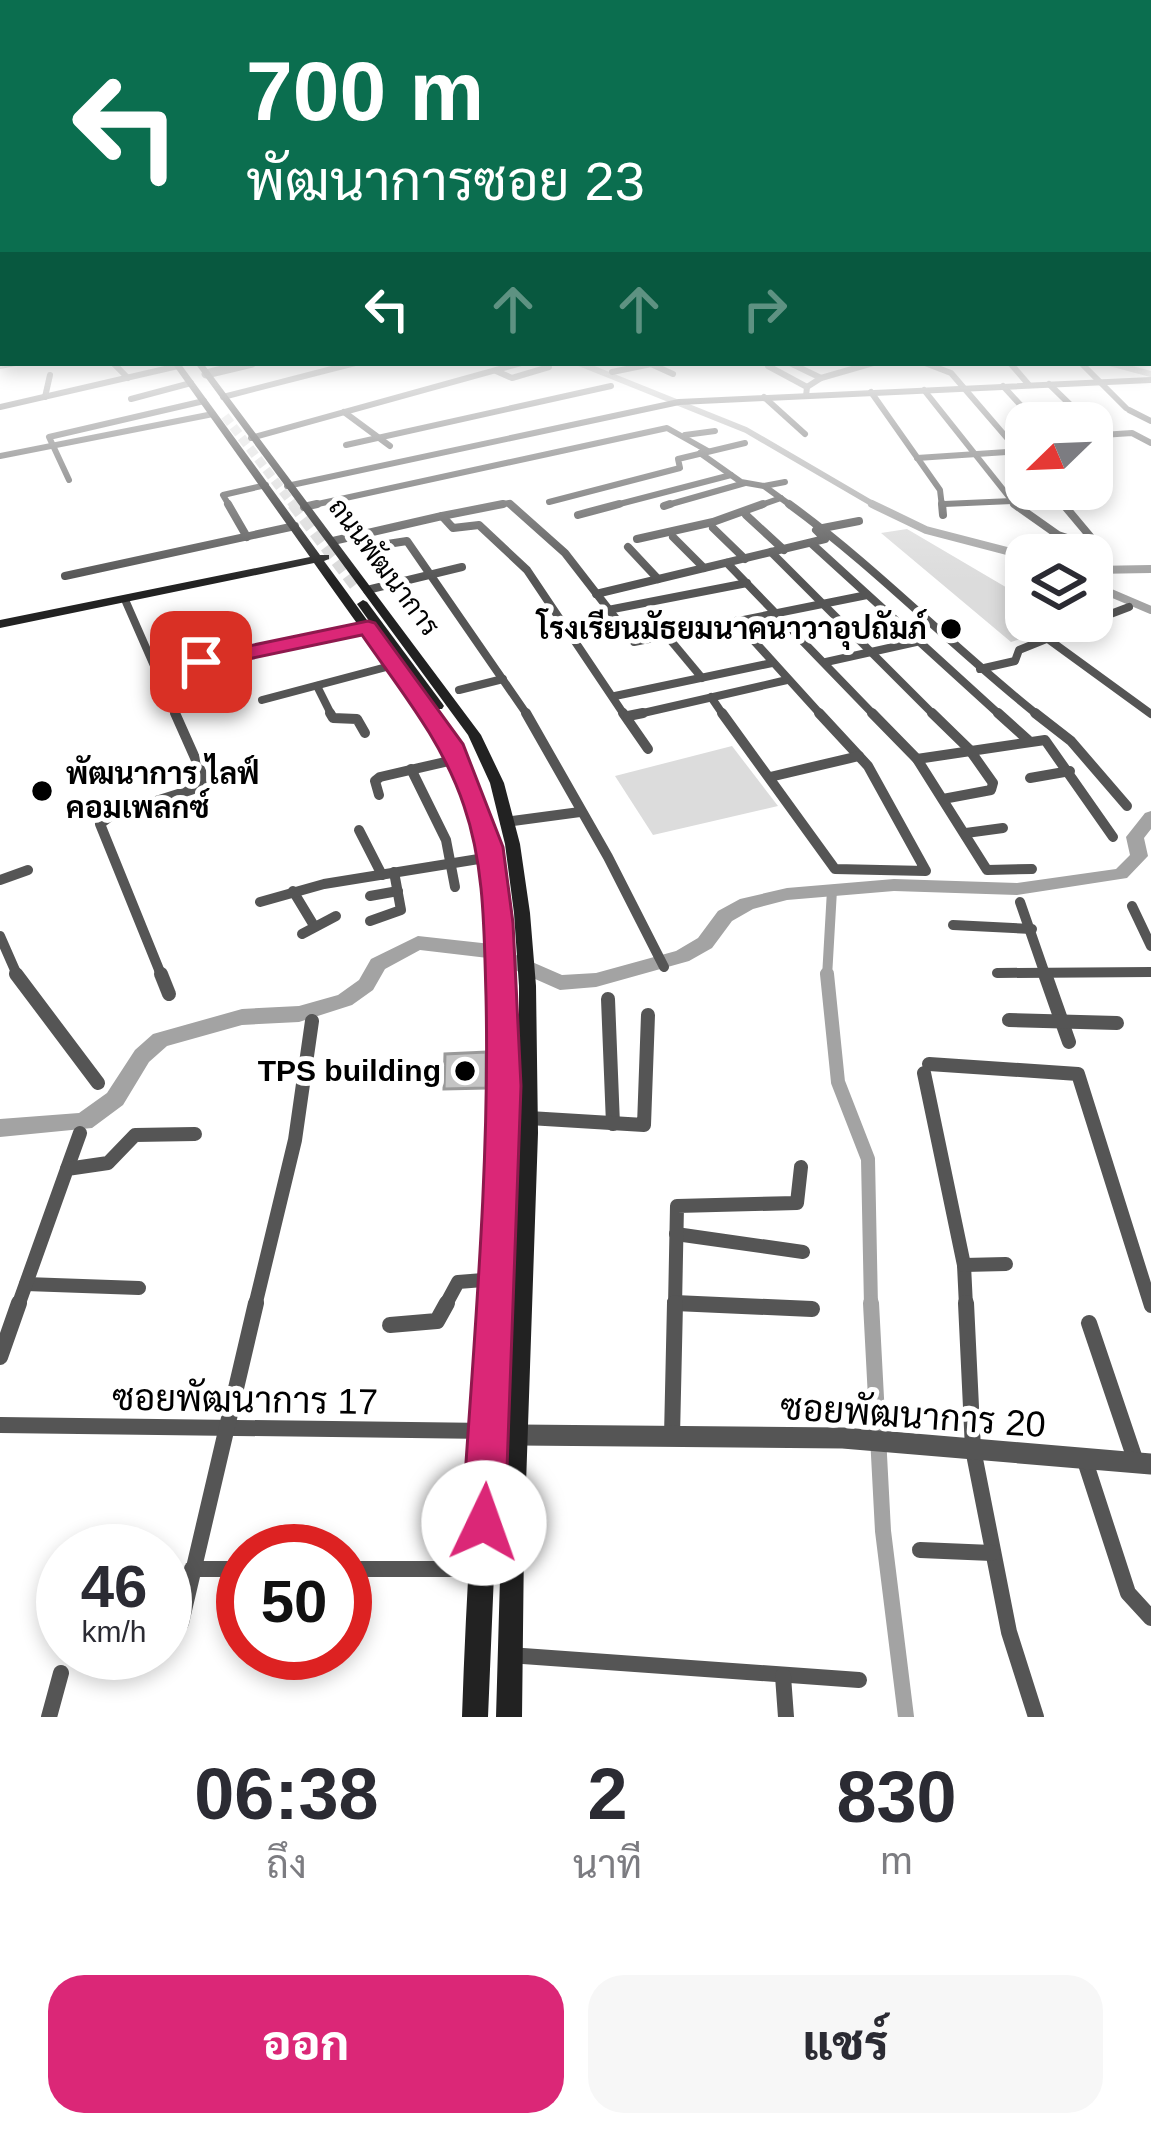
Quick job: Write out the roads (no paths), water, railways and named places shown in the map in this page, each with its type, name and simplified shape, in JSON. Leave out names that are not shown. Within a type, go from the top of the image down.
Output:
[{"type":"main road","name":"ถนนพัฒนาการ","points":[[225,420],[315,555],[357,589],[482,747],[505,818],[524,954],[529,1118],[508,1717]]},
{"type":"main road","name":"ถนนพัฒนาการ","points":[[227,420],[251,438],[335,547],[357,589],[467,753],[480,787],[500,951],[504,1130],[475,1717]]},
{"type":"main road","points":[[0,622],[115,592],[315,555],[335,547]]},
{"type":"main road","points":[[0,622],[126,602],[245,569]]},
{"type":"main road","name":"ถนนพัฒนาการ","points":[[357,589],[368,628],[458,759],[490,852]]},
{"type":"main road","points":[[0,622],[151,594]]},
{"type":"street","points":[[69,480],[49,437],[123,420]]},
{"type":"street","points":[[0,456],[200,420]]},
{"type":"street","points":[[251,438],[315,420]]},
{"type":"street","points":[[356,420],[390,446]]},
{"type":"street","points":[[346,445],[456,420]]},
{"type":"street","points":[[287,486],[594,420]]},
{"type":"street","points":[[790,420],[805,434]]},
{"type":"street","points":[[891,420],[940,490],[943,509],[1005,502]]},
{"type":"street","points":[[948,420],[1005,492]]},
{"type":"street","points":[[89,428],[98,439]]},
{"type":"street","points":[[304,507],[667,428],[685,435],[745,483],[785,482]]},
{"type":"street","points":[[685,435],[715,431]]},
{"type":"street","points":[[1113,434],[1132,433],[1151,443]]},
{"type":"street","points":[[550,502],[680,468],[679,459],[745,443]]},
{"type":"street","points":[[917,458],[1005,454]]},
{"type":"street","points":[[578,515],[731,476]]},
{"type":"street","points":[[664,506],[745,483]]},
{"type":"street","points":[[248,537],[223,495],[266,485]]},
{"type":"street","points":[[596,594],[824,538],[764,486]]},
{"type":"street","points":[[782,501],[823,529],[980,669],[1071,742],[1127,806]]},
{"type":"street","points":[[637,539],[782,501]]},
{"type":"street","points":[[335,547],[442,516],[509,503],[565,553],[632,642],[867,595]]},
{"type":"street","points":[[1020,510],[1060,536],[1090,546],[1094,542],[1067,510]]},
{"type":"street","points":[[746,515],[784,550]]},
{"type":"street","points":[[442,516],[455,528],[479,525],[527,570],[647,749]]},
{"type":"street","points":[[823,529],[859,521]]},
{"type":"street","points":[[65,576],[295,526]]},
{"type":"street","points":[[712,528],[745,559]]},
{"type":"street","points":[[673,537],[704,568]]},
{"type":"street","points":[[380,545],[407,541],[434,574],[503,679],[661,962]]},
{"type":"street","points":[[812,544],[1028,740]]},
{"type":"street","points":[[628,547],[658,580]]},
{"type":"street","points":[[771,553],[970,749],[994,788],[944,799]]},
{"type":"street","points":[[727,563],[917,759],[990,873],[1032,869]]},
{"type":"street","points":[[357,589],[461,567]]},
{"type":"street","points":[[608,610],[747,583]]},
{"type":"street","points":[[126,602],[208,787]]},
{"type":"street","points":[[1113,613],[1129,607]]},
{"type":"street","points":[[710,697],[835,869],[924,872],[926,866],[859,756],[736,621]]},
{"type":"street","points":[[201,662],[368,628]]},
{"type":"street","points":[[667,636],[702,678]]},
{"type":"street","points":[[826,662],[916,642]]},
{"type":"street","points":[[980,669],[1017,660],[1019,650],[1040,642]]},
{"type":"street","points":[[1052,642],[1151,714]]},
{"type":"street","points":[[615,696],[772,663]]},
{"type":"street","points":[[262,700],[394,665]]},
{"type":"street","points":[[460,690],[503,679]]},
{"type":"street","points":[[628,716],[787,680]]},
{"type":"street","points":[[317,686],[333,718],[358,719],[365,733]]},
{"type":"street","points":[[917,759],[1028,740],[1048,742],[1113,837]]},
{"type":"street","points":[[770,777],[859,756]]},
{"type":"street","points":[[379,795],[376,779],[458,759]]},
{"type":"street","points":[[169,994],[136,903],[98,828],[112,815],[256,769]]},
{"type":"street","points":[[411,769],[445,837],[455,887]]},
{"type":"street","points":[[1030,778],[1070,771]]},
{"type":"street","points":[[505,818],[580,812]]},
{"type":"street","points":[[966,833],[1003,828]]},
{"type":"street","points":[[359,830],[398,891],[400,910],[370,921]]},
{"type":"street","points":[[260,902],[293,891],[490,852]]},
{"type":"street","points":[[0,880],[28,869]]},
{"type":"street","points":[[293,891],[313,924]]},
{"type":"street","points":[[370,896],[398,891]]},
{"type":"street","points":[[1020,902],[1069,1042]]},
{"type":"street","points":[[1132,906],[1151,946]]},
{"type":"street","points":[[302,934],[313,924],[336,916]]},
{"type":"street","points":[[953,925],[1032,929]]},
{"type":"street","points":[[0,936],[17,976],[98,1083]]},
{"type":"street","points":[[997,973],[1151,972]]},
{"type":"street","points":[[0,983],[17,976]]},
{"type":"street","points":[[608,999],[613,1124]]},
{"type":"street","points":[[529,1118],[646,1123],[649,1015]]},
{"type":"street","points":[[1009,1020],[1118,1023]]},
{"type":"street","points":[[216,1569],[192,1569],[289,1169],[308,1076],[312,1021]]},
{"type":"street","points":[[1036,1717],[1009,1632],[973,1449],[964,1264],[926,1068],[1078,1074],[1151,1307]]},
{"type":"street","points":[[0,1357],[80,1132]]},
{"type":"street","points":[[67,1169],[108,1163],[135,1135],[195,1134]]},
{"type":"street","points":[[671,1439],[680,1205],[800,1202],[801,1167]]},
{"type":"street","points":[[676,1234],[803,1252]]},
{"type":"street","points":[[964,1264],[1006,1264]]},
{"type":"street","points":[[390,1325],[437,1321],[458,1282],[496,1280]]},
{"type":"street","points":[[26,1284],[140,1288]]},
{"type":"street","points":[[675,1303],[812,1309]]},
{"type":"street","points":[[1089,1323],[1144,1463]]},
{"type":"street","name":"ซอยพัฒนาการ 17","points":[[0,1425],[489,1430]]},
{"type":"street","name":"ซอยพัฒนาการ 20","points":[[519,1435],[843,1438],[1144,1463]]},
{"type":"street","points":[[1085,1461],[1128,1593],[1151,1618]]},
{"type":"street","points":[[920,1550],[992,1553]]},
{"type":"street","points":[[372,1569],[481,1569]]},
{"type":"street","points":[[509,1655],[859,1680]]},
{"type":"street","points":[[783,1676],[786,1717]]},
{"type":"street","points":[[49,1717],[59,1680]]},
{"type":"waterway","points":[[721,420],[877,506]]},
{"type":"waterway","points":[[872,504],[877,506]]},
{"type":"waterway","points":[[877,506],[926,530],[1005,551]]},
{"type":"waterway","points":[[1113,570],[1151,569]]},
{"type":"waterway","points":[[1113,594],[1151,610]]},
{"type":"waterway","points":[[0,1128],[84,1122],[115,1099],[142,1056],[160,1040],[242,1017],[299,1014],[345,1000],[366,985],[378,964],[418,943],[491,951],[560,983],[596,980],[682,956],[705,943],[725,916],[747,904],[787,894],[894,885],[1017,889],[1121,874],[1139,856],[1135,837],[1151,817]]},
{"type":"waterway","points":[[827,975],[832,890]]},
{"type":"waterway","points":[[827,975],[838,1082],[868,1159],[871,1306]]},
{"type":"waterway","points":[[871,1303],[883,1531],[906,1717]]},
{"type":"tunnel","points":[[228,420],[295,507]]},
{"type":"tunnel","points":[[293,504],[357,588]]},
{"type":"place","name":"โรงเรียนมัธยมนาคนาวาอุปถัมภ์","points":[[951,629]]},
{"type":"place","name":"พัฒนาการ ไลฟ์ คอมเพลกซ์","points":[[42,791]]},
{"type":"place","name":"TPS building","points":[[465,1071]]}]
